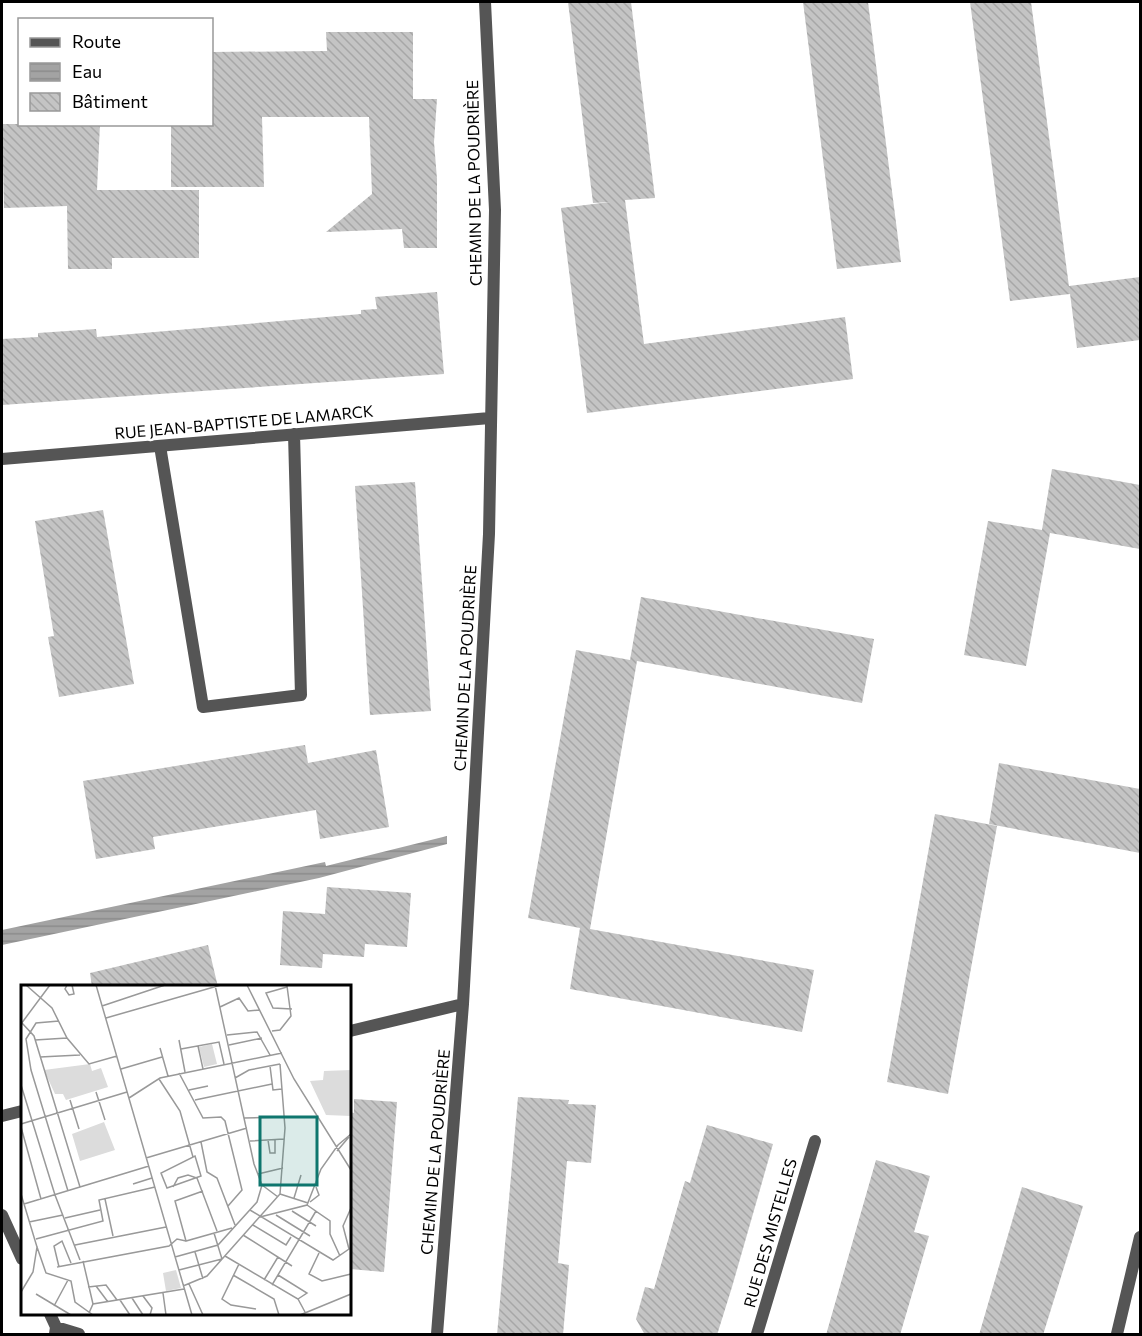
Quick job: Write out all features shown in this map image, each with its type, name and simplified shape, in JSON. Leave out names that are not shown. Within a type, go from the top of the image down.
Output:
[{"type":"street","name":"CHEMIN DE LA POUDRIÈRE","points":[[437,1335],[463,1004],[489,534],[495,210],[485,2]]},
{"type":"street","name":"RUE JEAN-BAPTISTE DE LAMARCK","points":[[2,459],[490,418]]},
{"type":"street","points":[[160,446],[203,707],[301,695],[294,434]]},
{"type":"street","points":[[351,1031],[463,1004]]},
{"type":"street","points":[[2,1116],[21,1111]]},
{"type":"street","name":"RUE DES MISTELLES","points":[[757,1335],[814,1142]]},
{"type":"street","points":[[2,1215],[21,1257]]},
{"type":"street","points":[[1117,1335],[1140,1237]]},
{"type":"street","points":[[50,1315],[56,1331],[80,1335]]},
{"type":"water","points":[[447,836],[447,844],[319,878],[2,945],[2,930],[325,862],[326,866]]},
{"type":"building","points":[[568,2],[631,2],[655,198],[625,200],[644,344],[845,317],[853,379],[587,413],[561,208],[610,202],[593,203]]},
{"type":"building","points":[[803,2],[868,2],[901,262],[837,269]]},
{"type":"building","points":[[970,2],[1031,2],[1070,294],[1010,301]]},
{"type":"building","points":[[326,32],[413,32],[413,99],[437,99],[434,142],[437,179],[437,248],[404,248],[402,229],[326,232],[372,194],[369,117],[262,117],[264,187],[171,187],[171,126],[213,126],[213,52],[327,51]]},
{"type":"building","points":[[2,124],[100,126],[97,190],[199,190],[199,258],[112,258],[112,269],[68,269],[67,206],[4,208]]},
{"type":"building","points":[[1140,277],[1140,340],[1077,348],[1069,286]]},
{"type":"building","points":[[437,292],[444,374],[2,405],[2,339],[38,337],[38,333],[96,329],[97,337],[361,314],[361,310],[377,309],[375,297]]},
{"type":"building","points":[[1052,469],[1140,485],[1140,549],[1050,533],[1026,666],[964,655],[988,521],[1042,530]]},
{"type":"building","points":[[415,482],[431,711],[370,715],[355,486]]},
{"type":"building","points":[[103,510],[134,684],[59,697],[48,637],[54,636],[35,521]]},
{"type":"building","points":[[641,597],[874,639],[862,703],[637,661],[590,929],[814,970],[802,1032],[570,989],[580,928],[528,918],[576,650],[630,660]]},
{"type":"building","points":[[305,745],[308,763],[376,750],[389,827],[320,839],[316,810],[153,837],[155,849],[96,859],[83,781]]},
{"type":"building","points":[[999,763],[1140,789],[1140,853],[989,824]]},
{"type":"building","points":[[935,814],[997,826],[948,1094],[887,1082]]},
{"type":"building","points":[[327,887],[411,893],[407,947],[365,944],[364,957],[323,954],[322,968],[280,965],[283,911],[325,914]]},
{"type":"building","points":[[208,945],[218,985],[92,985],[90,973]]},
{"type":"building","points":[[518,1097],[569,1100],[568,1104],[596,1105],[591,1163],[567,1161],[558,1263],[569,1265],[563,1335],[497,1335]]},
{"type":"building","points":[[354,1099],[397,1102],[384,1272],[351,1269],[351,1112],[354,1113]]},
{"type":"building","points":[[707,1125],[773,1144],[732,1287],[717,1335],[645,1335],[636,1319],[645,1287],[654,1289],[685,1181],[690,1183]]},
{"type":"building","points":[[876,1160],[930,1176],[914,1232],[929,1236],[900,1335],[826,1335]]},
{"type":"building","points":[[1022,1187],[1083,1206],[1043,1335],[979,1335]]}]
